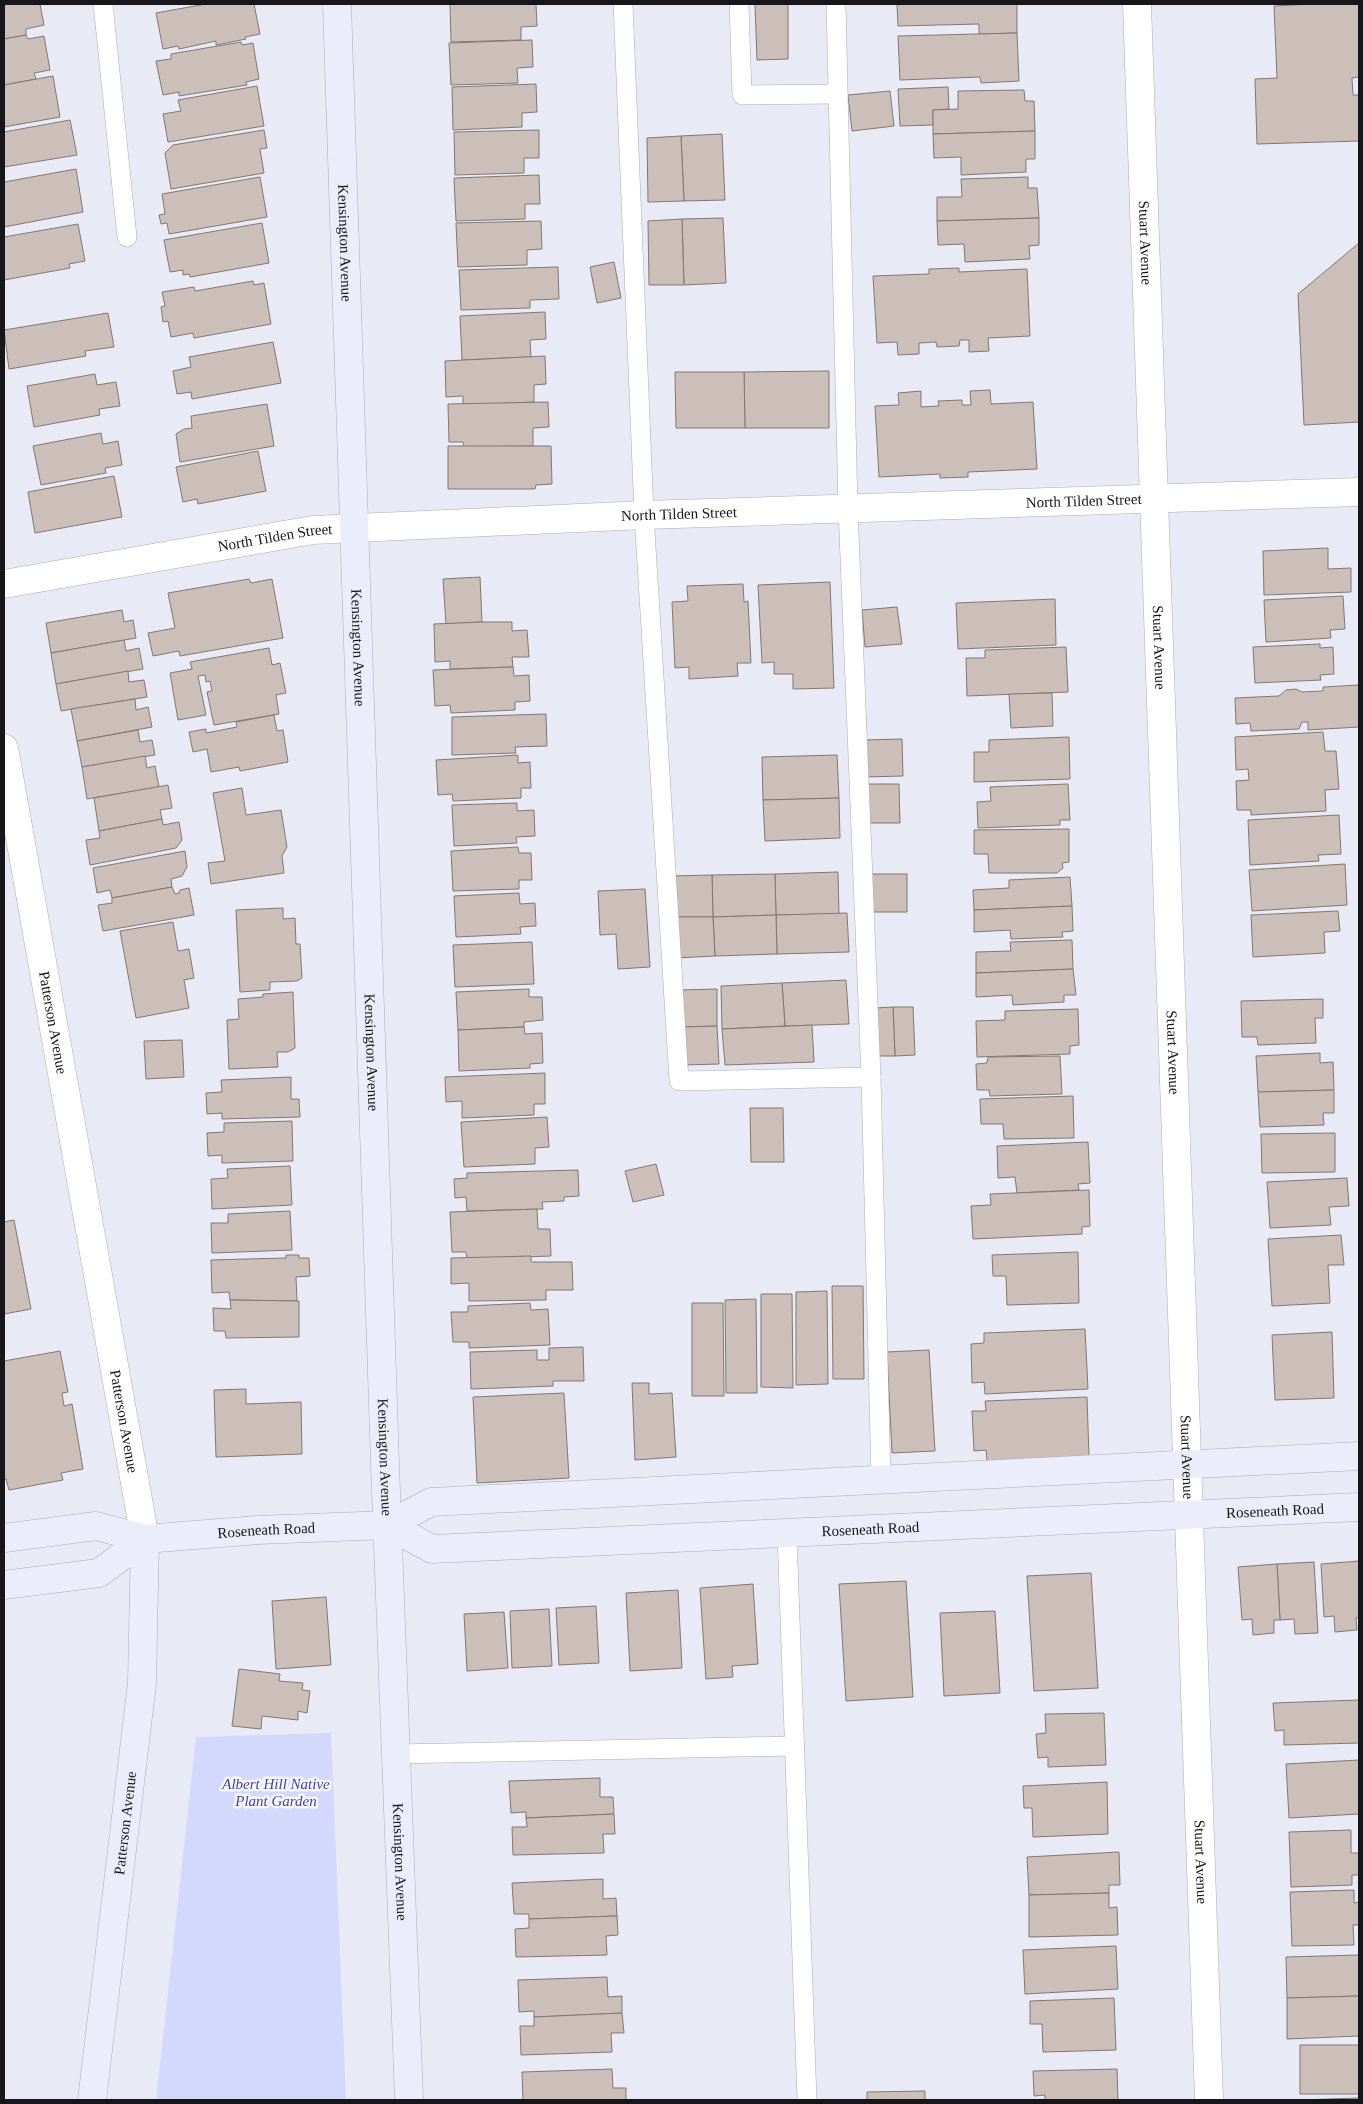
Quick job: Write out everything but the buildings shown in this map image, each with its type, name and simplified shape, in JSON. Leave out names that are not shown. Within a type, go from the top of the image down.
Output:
[{"type":"street","name":"Kensington Avenue","points":[[337,4],[408,2100]]},
{"type":"street","name":"Stuart Avenue","points":[[1137,4],[1209,2100]]},
{"type":"street","name":"North Tilden Street","points":[[4,584],[313,530],[644,515],[1359,492]]},
{"type":"street","name":"Patterson Avenue","points":[[4,748],[145,1539],[142,1683],[92,2100]]},
{"type":"street","name":"Roseneath Road","points":[[4,1538],[96,1526],[145,1539],[258,1530],[388,1525],[431,1502],[1359,1456]]},
{"type":"street","name":"Roseneath Road","points":[[388,1525],[432,1549],[1359,1507]]},
{"type":"street","points":[[4,1586],[99,1573],[145,1539]]},
{"type":"lane","points":[[102,4],[127,237]]},
{"type":"lane","points":[[623,4],[644,515],[679,1082],[871,1077]]},
{"type":"lane","points":[[739,4],[742,95],[838,94]]},
{"type":"lane","points":[[836,4],[848,508],[871,1077],[880,1480]]},
{"type":"lane","points":[[787,1534],[807,2100]]},
{"type":"lane","points":[[396,1754],[794,1746]]},
{"type":"green space","name":"Albert Hill Native Plant Garden","points":[[331,1733],[346,2100],[156,2100],[196,1737]]}]
